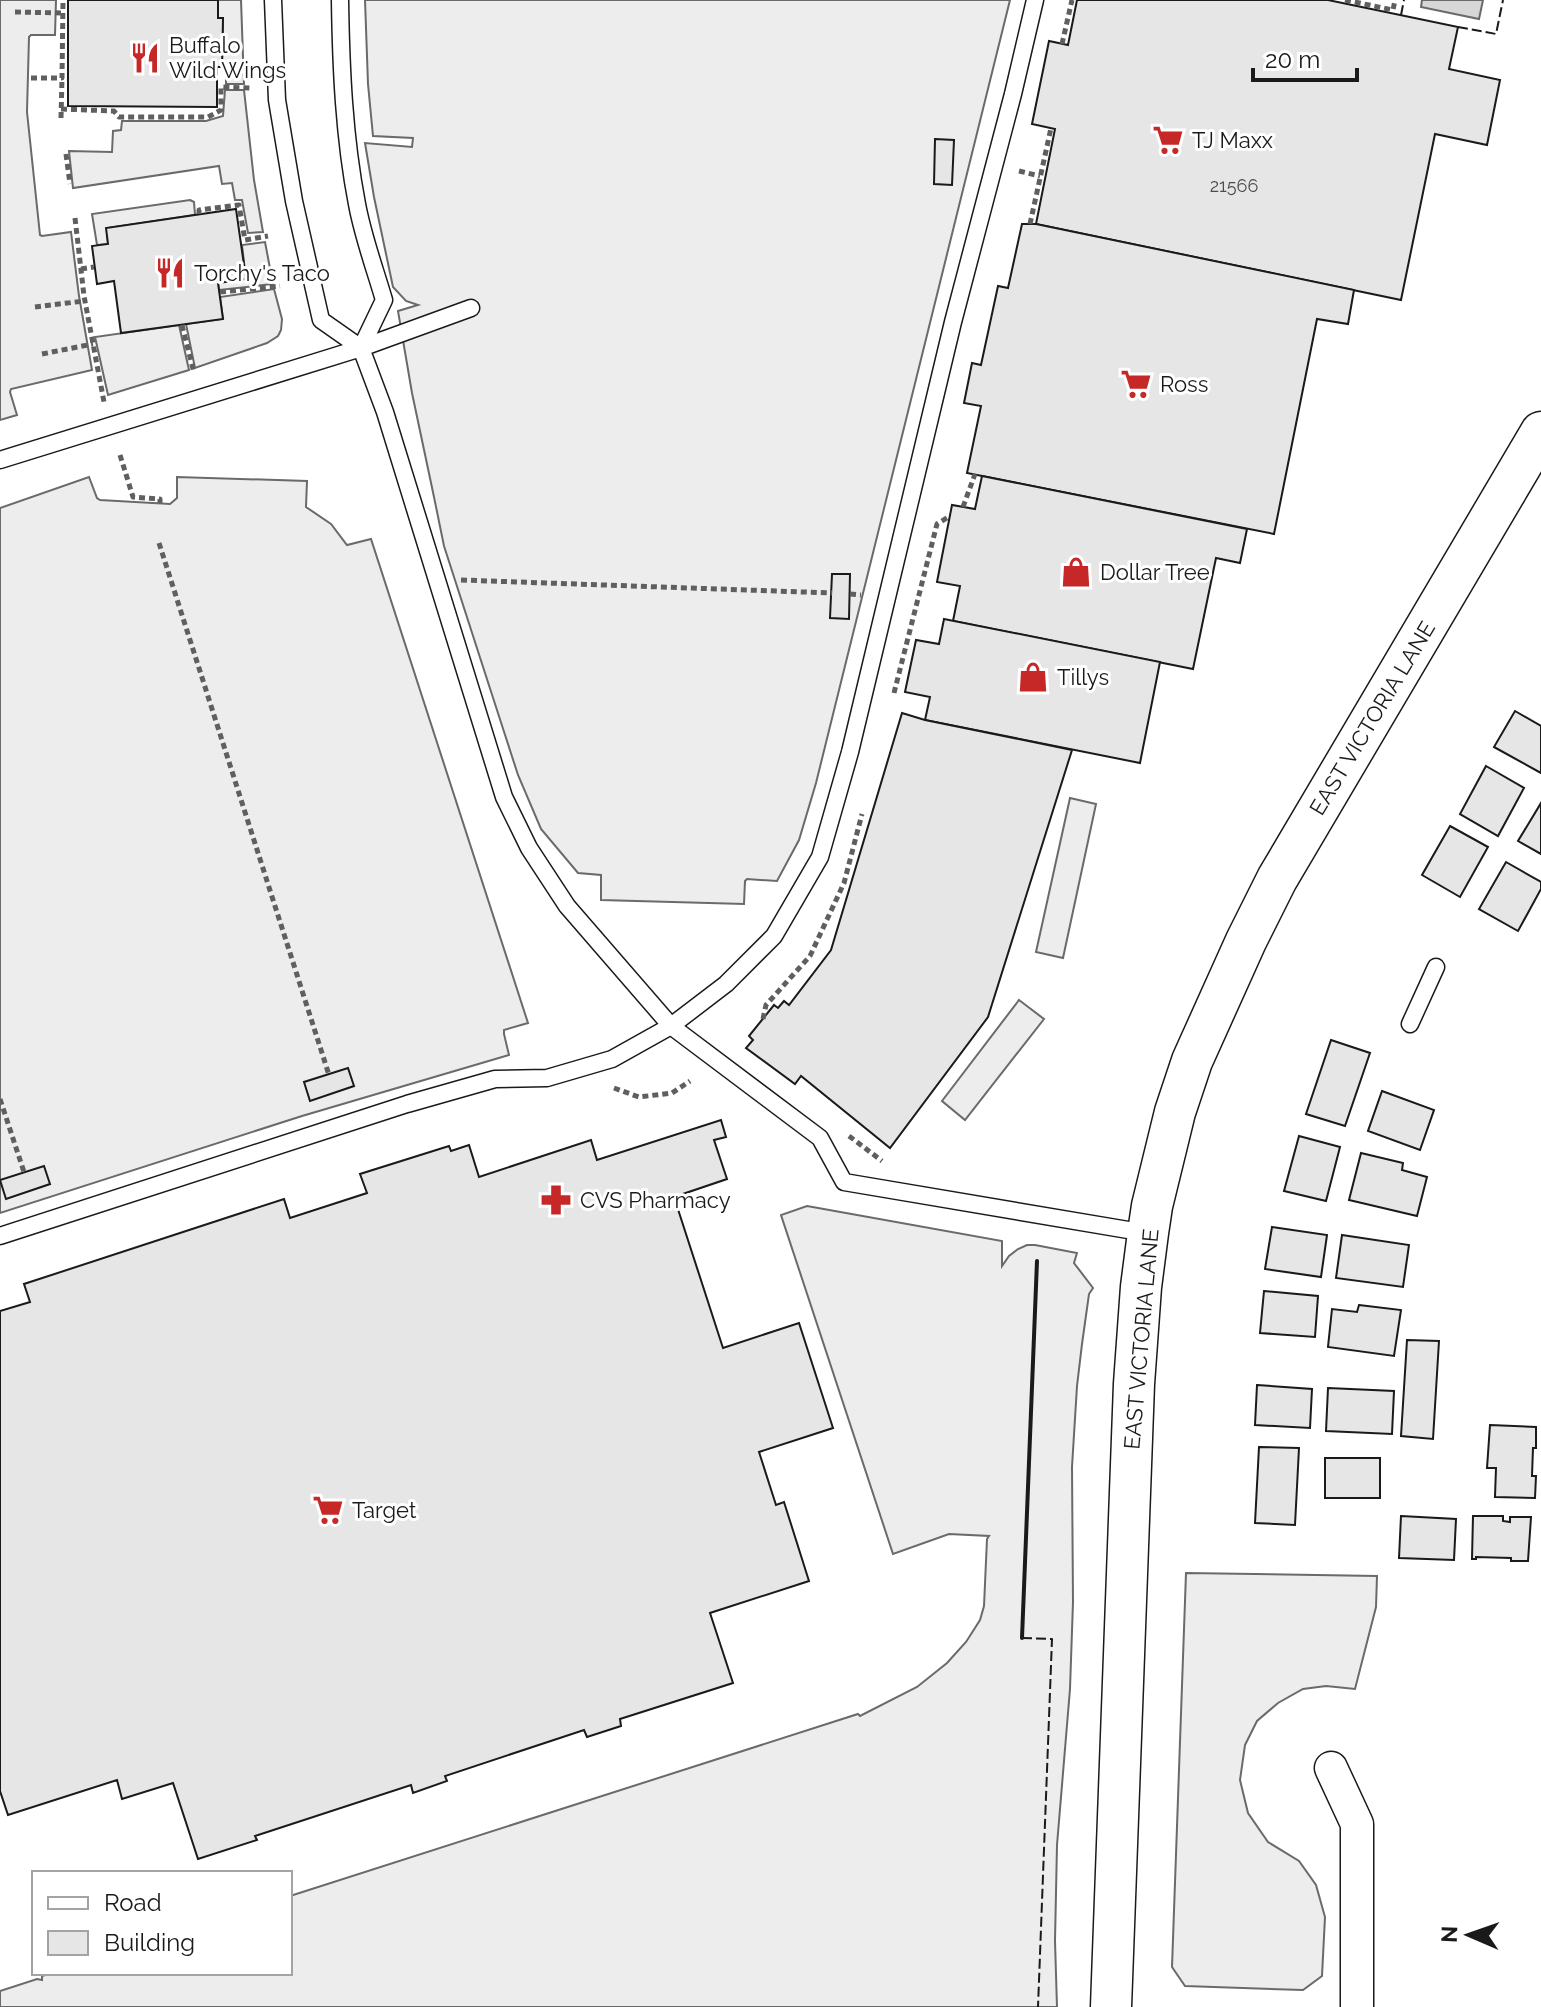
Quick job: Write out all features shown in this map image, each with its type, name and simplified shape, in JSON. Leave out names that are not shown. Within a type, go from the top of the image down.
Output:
[{"type":"street","name":"EAST VICTORIA LANE","points":[[1111,2007],[1134,1384],[1141,1287],[1152,1206],[1175,1112],[1192,1061],[1277,879],[1541,432]]},
{"type":"street","points":[[1331,1768],[1357,1824],[1357,2007]]},
{"type":"lane","points":[[273,0],[277,100],[294,201],[321,320],[361,348],[385,412],[504,797],[529,848],[567,906],[671,1026],[820,1138],[844,1182],[1148,1233]]},
{"type":"lane","points":[[340,0],[346,134],[357,207],[384,300],[361,348]]},
{"type":"lane","points":[[0,1236],[407,1104],[495,1079],[547,1078],[612,1059],[671,1026],[726,984],[774,936],[820,857],[850,752],[953,322],[1035,0]]},
{"type":"lane","points":[[0,460],[361,348],[471,308]]},
{"type":"lane","points":[[1410,1024],[1436,967]]},
{"type":"path","points":[[61,118],[65,50],[63,0]]},
{"type":"path","points":[[1062,44],[1072,0]]},
{"type":"path","points":[[1345,0],[1393,10],[1395,0]]},
{"type":"path","points":[[15,12],[63,13]]},
{"type":"path","points":[[31,78],[62,78]]},
{"type":"path","points":[[61,109],[114,111],[119,117],[208,117],[221,110],[221,87],[250,88]]},
{"type":"path","points":[[1030,224],[1051,128]]},
{"type":"path","points":[[66,154],[70,184]]},
{"type":"path","points":[[1019,171],[1040,176]]},
{"type":"path","points":[[199,214],[199,210],[239,205],[245,240],[268,236]]},
{"type":"path","points":[[75,218],[84,301],[105,404]]},
{"type":"path","points":[[81,269],[94,267]]},
{"type":"path","points":[[220,292],[280,286]]},
{"type":"path","points":[[35,307],[84,301]]},
{"type":"path","points":[[182,325],[194,374]]},
{"type":"path","points":[[42,354],[93,344]]},
{"type":"path","points":[[120,455],[133,497],[160,499],[160,503]]},
{"type":"path","points":[[963,507],[975,474]]},
{"type":"path","points":[[159,543],[329,1075]]},
{"type":"path","points":[[437,579],[832,593]]},
{"type":"path","points":[[850,594],[862,595]]},
{"type":"path","points":[[614,1088],[639,1097],[672,1093],[690,1081]]},
{"type":"path","points":[[0,1099],[24,1172]]},
{"type":"path","points":[[848,1135],[888,1166]]},
{"type":"shaded area","points":[[0,0],[56,0],[55,35],[29,37],[27,112],[40,235],[71,232],[92,370],[11,389],[17,415],[0,420]]},
{"type":"shaded area","points":[[218,0],[241,0],[244,84],[226,84],[226,67],[222,67],[223,19],[218,18]]},
{"type":"shaded area","points":[[365,0],[1010,0],[816,783],[799,840],[777,881],[747,879],[744,904],[601,900],[601,875],[578,873],[541,829],[518,775],[444,546],[412,393],[398,311],[418,305],[406,301],[393,287],[365,143],[412,147],[413,138],[373,136]]},
{"type":"shaded area","points":[[1422,0],[1483,0],[1479,19],[1421,7]]},
{"type":"shaded area","points":[[225,90],[244,90],[263,232],[248,233],[242,200],[235,200],[232,183],[222,184],[219,166],[73,188],[69,151],[112,152],[113,131],[121,130],[122,121],[206,121],[223,116]]},
{"type":"shaded area","points":[[190,200],[194,202],[195,215],[107,228],[108,244],[97,245],[92,214]]},
{"type":"shaded area","points":[[265,242],[273,284],[219,290],[218,283],[246,279],[242,245]]},
{"type":"shaded area","points":[[274,289],[282,319],[278,336],[267,343],[195,368],[186,324],[223,319],[220,297]]},
{"type":"shaded area","points":[[179,325],[189,370],[108,395],[95,337]]},
{"type":"shaded area","points":[[89,477],[100,500],[170,504],[177,498],[177,477],[307,481],[306,507],[331,524],[347,545],[371,539],[528,1023],[504,1030],[509,1055],[302,1116],[0,1213],[0,508]]},
{"type":"shaded area","points":[[1070,798],[1096,804],[1063,958],[1036,952]]},
{"type":"shaded area","points":[[1019,1000],[1044,1019],[965,1120],[942,1101]]},
{"type":"shaded area","points":[[807,1206],[1002,1241],[1002,1266],[1009,1256],[1027,1245],[1077,1253],[1074,1263],[1093,1288],[1089,1294],[1077,1386],[1072,1467],[1073,1602],[1070,1689],[1057,1845],[1057,2007],[0,2007],[0,1991],[42,1980],[45,1975],[292,1975],[292,1895],[858,1714],[860,1716],[917,1687],[947,1663],[980,1620],[984,1606],[989,1536],[949,1534],[893,1554],[781,1215]]},
{"type":"shaded area","points":[[1186,1573],[1377,1576],[1376,1607],[1355,1689],[1326,1686],[1303,1689],[1278,1703],[1257,1721],[1245,1745],[1240,1780],[1248,1813],[1268,1842],[1299,1861],[1316,1885],[1325,1917],[1322,1976],[1303,1990],[1185,1986],[1172,1967]]},
{"type":"building","name":"Buffalo Wild Wings","points":[[68,0],[218,0],[218,18],[223,18],[222,67],[217,67],[217,107],[68,106]]},
{"type":"building","points":[[1077,0],[1328,0],[1458,27],[1449,69],[1500,80],[1487,145],[1435,134],[1401,300],[1036,224],[1055,129],[1032,124],[1049,41],[1068,45]]},
{"type":"building","points":[[935,139],[954,140],[952,185],[934,184]]},
{"type":"building","name":"Torchy's Taco","points":[[236,209],[246,279],[218,283],[223,319],[121,333],[114,281],[97,284],[92,246],[108,244],[106,228]]},
{"type":"building","name":"Ross","points":[[1022,224],[1036,224],[1354,290],[1348,324],[1317,319],[1274,534],[967,473],[981,406],[964,403],[972,363],[981,365],[998,286],[1008,288]]},
{"type":"building","name":"Dollar Tree","points":[[982,476],[1247,529],[1240,563],[1216,558],[1193,669],[953,621],[960,586],[937,582],[952,505],[975,509]]},
{"type":"building","points":[[832,574],[850,574],[849,619],[830,618]]},
{"type":"building","name":"Tillys","points":[[944,619],[1160,662],[1140,763],[925,720],[930,697],[905,692],[916,640],[939,644]]},
{"type":"building","points":[[1515,711],[1541,726],[1541,773],[1494,747]]},
{"type":"building","points":[[902,713],[1072,750],[988,1017],[890,1148],[801,1076],[795,1084],[746,1048],[753,1040],[749,1036],[774,1005],[778,1008],[784,1001],[789,1005],[831,950]]},
{"type":"building","points":[[1486,766],[1524,788],[1498,836],[1460,814]]},
{"type":"building","points":[[1541,803],[1541,854],[1518,841]]},
{"type":"building","points":[[1450,826],[1488,847],[1460,897],[1422,875]]},
{"type":"building","points":[[1506,862],[1541,882],[1541,889],[1518,931],[1479,909]]},
{"type":"building","points":[[1331,1040],[1370,1053],[1345,1126],[1306,1114]]},
{"type":"building","points":[[348,1068],[354,1086],[310,1101],[304,1082]]},
{"type":"building","points":[[1382,1091],[1434,1110],[1420,1150],[1368,1131]]},
{"type":"building","points":[[721,1120],[726,1137],[714,1140],[727,1179],[674,1197],[723,1348],[799,1323],[833,1428],[759,1452],[776,1505],[784,1502],[809,1581],[710,1613],[733,1683],[620,1719],[621,1726],[587,1737],[584,1730],[445,1776],[447,1781],[413,1793],[411,1785],[255,1836],[257,1840],[198,1859],[173,1783],[122,1799],[117,1780],[8,1815],[0,1791],[0,1311],[30,1302],[24,1284],[284,1199],[290,1218],[367,1193],[360,1174],[449,1146],[451,1151],[469,1145],[479,1177],[591,1140],[597,1160]]},
{"type":"building","points":[[1299,1136],[1340,1147],[1326,1201],[1284,1191]]},
{"type":"building","points":[[1361,1153],[1403,1163],[1402,1170],[1427,1177],[1417,1216],[1349,1200]]},
{"type":"building","points":[[44,1166],[50,1184],[6,1199],[0,1180]]},
{"type":"building","points":[[1272,1227],[1327,1235],[1321,1277],[1265,1269]]},
{"type":"building","points":[[1342,1235],[1409,1245],[1403,1287],[1336,1278]]},
{"type":"building","points":[[1264,1291],[1318,1296],[1315,1337],[1260,1333]]},
{"type":"building","points":[[1359,1305],[1401,1310],[1394,1356],[1328,1347],[1332,1309],[1357,1312]]},
{"type":"building","points":[[1407,1340],[1439,1341],[1433,1439],[1401,1436]]},
{"type":"building","points":[[1257,1385],[1312,1389],[1310,1428],[1255,1425]]},
{"type":"building","points":[[1328,1388],[1394,1391],[1392,1434],[1326,1431]]},
{"type":"building","points":[[1490,1425],[1536,1427],[1532,1476],[1536,1476],[1535,1498],[1495,1497],[1496,1468],[1487,1468]]},
{"type":"building","points":[[1259,1447],[1299,1448],[1295,1525],[1255,1523]]},
{"type":"building","points":[[1325,1458],[1380,1458],[1380,1498],[1325,1498]]},
{"type":"building","points":[[1401,1516],[1456,1519],[1454,1560],[1399,1558]]},
{"type":"building","points":[[1473,1516],[1503,1516],[1503,1521],[1510,1522],[1510,1517],[1531,1517],[1528,1561],[1472,1559]]},
{"type":"fence","points":[[1401,15],[1404,0]]},
{"type":"fence","points":[[1458,27],[1496,34],[1503,0]]},
{"type":"fence","points":[[1022,1638],[1052,1639],[1038,2007]]},
{"type":"wall","points":[[1022,1638],[1037,1261]]},
{"type":"place","name":"Buffalo Wild Wings","points":[[145,58]]},
{"type":"place","name":"TJ Maxx","points":[[1168,140]]},
{"type":"place","name":"Torchy's Taco","points":[[170,273]]},
{"type":"place","name":"Ross","points":[[1136,384]]},
{"type":"place","name":"Dollar Tree","points":[[1076,572]]},
{"type":"place","name":"Tillys","points":[[1033,677]]},
{"type":"place","name":"CVS Pharmacy","points":[[556,1200]]},
{"type":"place","name":"Target","points":[[328,1510]]}]
